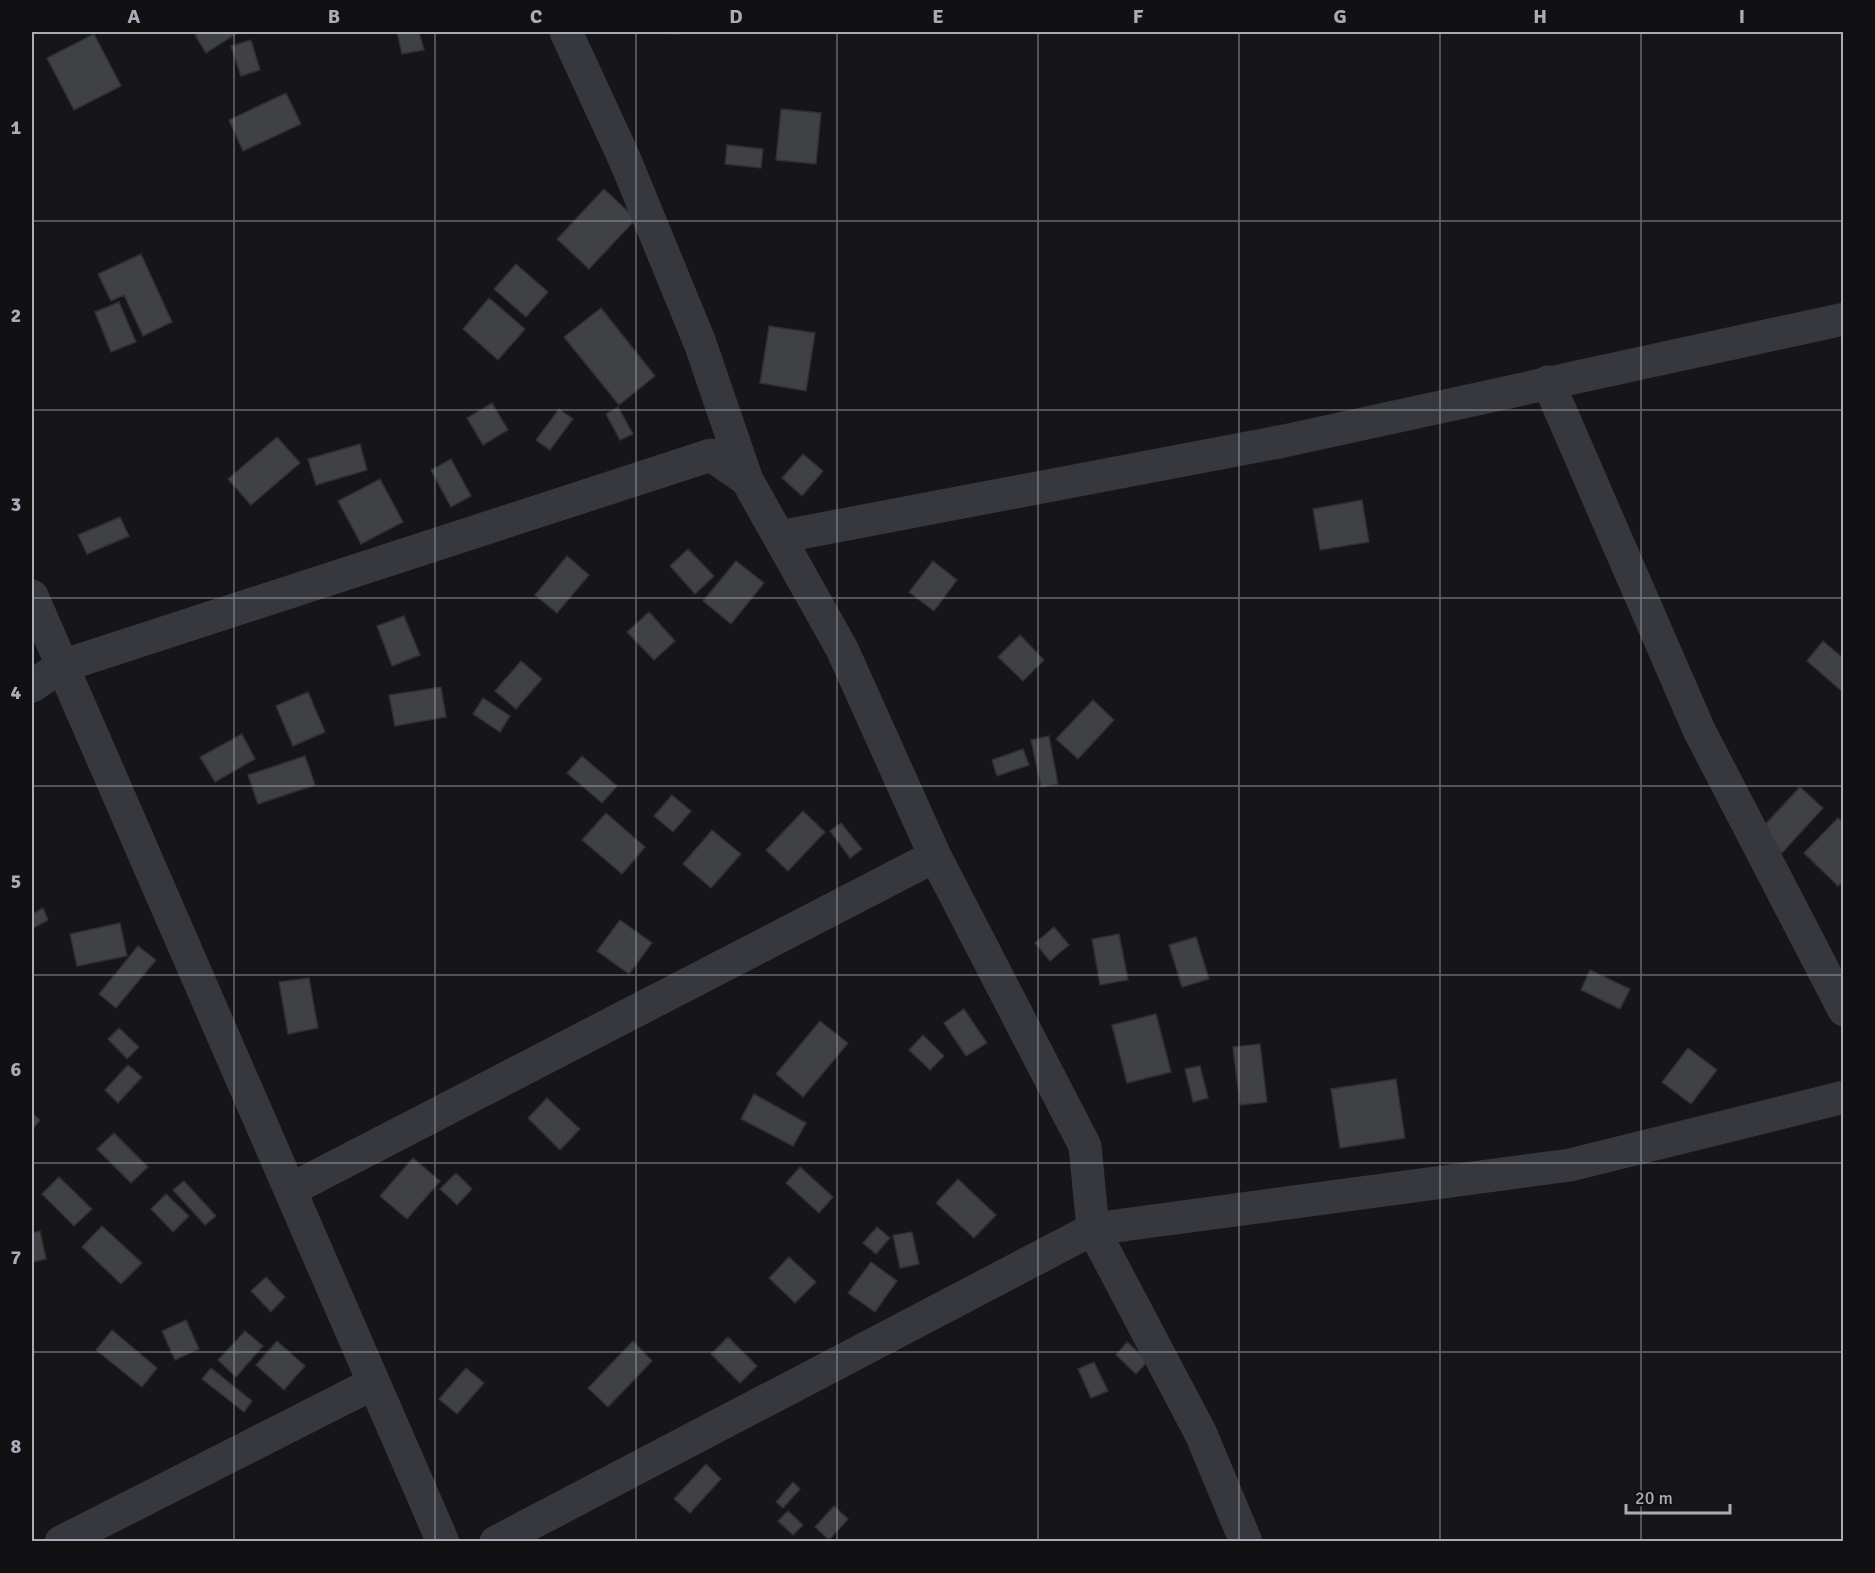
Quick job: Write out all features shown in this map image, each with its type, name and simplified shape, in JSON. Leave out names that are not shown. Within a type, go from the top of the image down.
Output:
[{"type":"street","points":[[566,32],[625,160],[700,344],[747,480],[842,649],[935,856],[1085,1146],[1094,1229],[1201,1434],[1246,1542]]},
{"type":"street","points":[[779,537],[1284,441],[1844,319]]},
{"type":"street","points":[[1548,382],[1699,730],[1844,1010]]},
{"type":"street","points":[[32,686],[62,666],[711,456],[747,480]]},
{"type":"street","points":[[32,596],[443,1542]]},
{"type":"street","points":[[290,1190],[935,856]]},
{"type":"street","points":[[496,1542],[1094,1229],[1570,1165],[1844,1096]]},
{"type":"street","points":[[61,1542],[374,1383]]},
{"type":"building","points":[[201,32],[239,32],[206,53],[195,35]]},
{"type":"building","points":[[397,32],[419,32],[424,50],[402,54]]},
{"type":"building","points":[[639,32],[677,32],[677,34]]},
{"type":"building","points":[[94,34],[121,86],[74,110],[47,58]]},
{"type":"building","points":[[251,40],[260,70],[241,76],[231,46]]},
{"type":"building","points":[[286,93],[301,124],[243,151],[229,120]]},
{"type":"building","points":[[781,109],[821,113],[816,164],[776,160]]},
{"type":"building","points":[[727,145],[763,149],[761,168],[725,164]]},
{"type":"building","points":[[604,189],[636,219],[589,269],[557,239]]},
{"type":"building","points":[[141,254],[172,322],[143,336],[124,295],[111,301],[98,274]]},
{"type":"building","points":[[516,264],[548,292],[526,317],[494,289]]},
{"type":"building","points":[[489,298],[525,329],[498,360],[463,329]]},
{"type":"building","points":[[119,302],[136,342],[111,352],[95,312]]},
{"type":"building","points":[[601,308],[655,376],[619,405],[564,337]]},
{"type":"building","points":[[769,326],[815,333],[806,391],[760,383]]},
{"type":"building","points":[[492,403],[508,430],[483,445],[467,418]]},
{"type":"building","points":[[618,407],[633,434],[620,440],[606,414]]},
{"type":"building","points":[[559,409],[573,419],[550,450],[536,440]]},
{"type":"building","points":[[277,437],[300,463],[251,505],[228,479]]},
{"type":"building","points":[[360,444],[367,470],[316,485],[308,459]]},
{"type":"building","points":[[803,454],[823,471],[802,496],[782,478]]},
{"type":"building","points":[[451,459],[471,496],[451,507],[431,470]]},
{"type":"building","points":[[380,479],[403,522],[361,544],[338,501]]},
{"type":"building","points":[[1362,500],[1369,542],[1320,550],[1313,509]]},
{"type":"building","points":[[120,517],[129,536],[87,554],[78,535]]},
{"type":"building","points":[[688,549],[714,576],[695,594],[670,566]]},
{"type":"building","points":[[567,556],[589,575],[557,613],[535,595]]},
{"type":"building","points":[[736,561],[764,583],[731,624],[703,601]]},
{"type":"building","points":[[933,561],[957,580],[934,611],[909,592]]},
{"type":"building","points":[[649,612],[675,641],[654,660],[627,632]]},
{"type":"building","points":[[404,616],[420,655],[392,666],[377,626]]},
{"type":"building","points":[[1020,635],[1044,660],[1023,681],[998,657]]},
{"type":"building","points":[[1823,641],[1844,659],[1844,693],[1807,661]]},
{"type":"building","points":[[521,661],[542,679],[516,709],[495,691]]},
{"type":"building","points":[[441,687],[446,717],[395,726],[389,695]]},
{"type":"building","points":[[308,692],[325,732],[293,746],[276,706]]},
{"type":"building","points":[[483,698],[510,716],[500,732],[473,714]]},
{"type":"building","points":[[1093,700],[1114,720],[1078,759],[1056,739]]},
{"type":"building","points":[[242,734],[255,759],[215,782],[200,757]]},
{"type":"building","points":[[1049,736],[1058,784],[1041,787],[1031,740]]},
{"type":"building","points":[[1023,749],[1029,765],[997,776],[992,760]]},
{"type":"building","points":[[305,756],[315,785],[258,804],[248,775]]},
{"type":"building","points":[[582,756],[617,786],[602,803],[567,773]]},
{"type":"building","points":[[1800,787],[1823,808],[1782,853],[1759,831]]},
{"type":"building","points":[[672,795],[691,811],[673,832],[654,816]]},
{"type":"building","points":[[803,811],[825,832],[788,871],[766,850]]},
{"type":"building","points":[[606,813],[645,847],[622,874],[582,840]]},
{"type":"building","points":[[1838,818],[1844,823],[1844,880],[1838,886],[1804,853]]},
{"type":"building","points":[[841,823],[862,849],[850,858],[830,831]]},
{"type":"building","points":[[712,830],[741,854],[711,888],[683,864]]},
{"type":"building","points":[[43,908],[48,920],[32,929],[32,914]]},
{"type":"building","points":[[620,920],[652,943],[629,974],[597,951]]},
{"type":"building","points":[[120,923],[127,956],[77,966],[70,934]]},
{"type":"building","points":[[1054,927],[1069,945],[1050,961],[1035,943]]},
{"type":"building","points":[[1119,934],[1128,980],[1100,985],[1092,939]]},
{"type":"building","points":[[1196,937],[1209,979],[1182,987],[1169,945]]},
{"type":"building","points":[[138,946],[156,960],[116,1008],[99,994]]},
{"type":"building","points":[[1590,970],[1630,989],[1620,1009],[1581,990]]},
{"type":"building","points":[[309,978],[318,1028],[288,1034],[279,982]]},
{"type":"building","points":[[964,1009],[987,1043],[966,1056],[944,1023]]},
{"type":"building","points":[[1156,1014],[1171,1072],[1127,1083],[1112,1025]]},
{"type":"building","points":[[820,1021],[848,1043],[803,1097],[776,1074]]},
{"type":"building","points":[[119,1028],[139,1047],[127,1059],[108,1039]]},
{"type":"building","points":[[923,1035],[944,1056],[930,1070],[909,1050]]},
{"type":"building","points":[[1260,1044],[1267,1102],[1240,1105],[1233,1047]]},
{"type":"building","points":[[1688,1048],[1717,1070],[1691,1104],[1662,1082]]},
{"type":"building","points":[[128,1065],[142,1077],[118,1103],[105,1090]]},
{"type":"building","points":[[1200,1066],[1208,1098],[1193,1102],[1185,1069]]},
{"type":"building","points":[[1396,1079],[1405,1138],[1340,1148],[1331,1089]]},
{"type":"building","points":[[754,1094],[806,1123],[793,1146],[741,1119]]},
{"type":"building","points":[[547,1098],[580,1129],[560,1150],[528,1118]]},
{"type":"building","points":[[32,1113],[40,1120],[32,1130]]},
{"type":"building","points":[[114,1133],[148,1167],[131,1183],[97,1149]]},
{"type":"building","points":[[413,1158],[440,1181],[407,1219],[380,1196]]},
{"type":"building","points":[[800,1167],[833,1197],[819,1213],[786,1183]]},
{"type":"building","points":[[456,1173],[472,1189],[457,1205],[440,1189]]},
{"type":"building","points":[[59,1177],[92,1209],[74,1226],[42,1194]]},
{"type":"building","points":[[958,1179],[996,1215],[974,1238],[936,1203]]},
{"type":"building","points":[[184,1181],[216,1216],[205,1225],[173,1190]]},
{"type":"building","points":[[166,1194],[189,1216],[173,1232],[151,1209]]},
{"type":"building","points":[[102,1226],[142,1263],[121,1284],[82,1247]]},
{"type":"building","points":[[877,1227],[890,1238],[876,1254],[863,1243]]},
{"type":"building","points":[[40,1231],[46,1259],[32,1262],[32,1233]]},
{"type":"building","points":[[912,1232],[919,1264],[900,1268],[893,1235]]},
{"type":"building","points":[[789,1257],[816,1282],[795,1303],[769,1278]]},
{"type":"building","points":[[871,1262],[897,1281],[875,1312],[848,1293]]},
{"type":"building","points":[[266,1277],[285,1297],[271,1312],[251,1291]]},
{"type":"building","points":[[186,1320],[199,1349],[175,1360],[162,1331]]},
{"type":"building","points":[[112,1330],[157,1368],[142,1387],[96,1350]]},
{"type":"building","points":[[245,1331],[263,1346],[236,1377],[218,1360]]},
{"type":"building","points":[[728,1337],[757,1366],[740,1383],[711,1354]]},
{"type":"building","points":[[277,1341],[305,1366],[284,1390],[256,1365]]},
{"type":"building","points":[[633,1341],[652,1361],[608,1407],[588,1388]]},
{"type":"building","points":[[1127,1342],[1148,1361],[1136,1374],[1116,1355]]},
{"type":"building","points":[[1094,1362],[1108,1391],[1091,1398],[1078,1369]]},
{"type":"building","points":[[211,1368],[252,1401],[244,1412],[202,1379]]},
{"type":"building","points":[[466,1368],[484,1383],[457,1414],[439,1399]]},
{"type":"building","points":[[706,1464],[721,1479],[690,1513],[674,1499]]},
{"type":"building","points":[[793,1482],[800,1489],[783,1508],[776,1502]]},
{"type":"building","points":[[834,1506],[848,1519],[829,1540],[815,1527]]},
{"type":"building","points":[[788,1511],[803,1525],[793,1535],[778,1521]]}]
